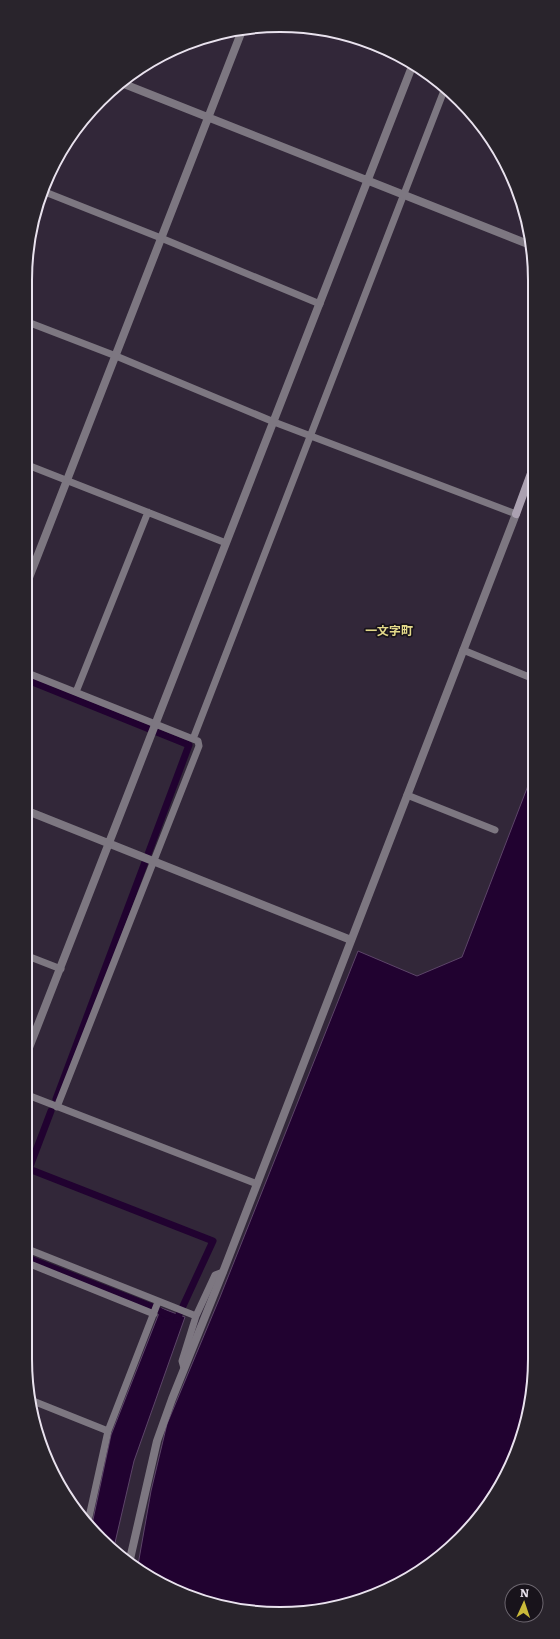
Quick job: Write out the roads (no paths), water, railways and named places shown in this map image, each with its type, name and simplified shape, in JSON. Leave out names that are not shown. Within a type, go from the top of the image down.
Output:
[{"type":"main road","points":[[516,514],[528,482]]},
{"type":"street","points":[[32,571],[68,482],[240,35]]},
{"type":"street","points":[[32,1040],[411,69]]},
{"type":"street","points":[[127,85],[525,243]]},
{"type":"street","points":[[193,739],[442,93]]},
{"type":"street","points":[[48,193],[320,304]]},
{"type":"street","points":[[32,324],[116,356],[274,422],[516,514],[157,1441],[130,1557]]},
{"type":"street","points":[[32,467],[226,543]]},
{"type":"street","points":[[76,692],[148,512]]},
{"type":"street","points":[[463,650],[528,677]]},
{"type":"street","points":[[32,675],[76,692],[153,728],[198,741],[199,746],[152,861],[58,1107]]},
{"type":"street","points":[[407,795],[495,830]]},
{"type":"street","points":[[32,813],[351,940]]},
{"type":"street","points":[[32,958],[60,969]]},
{"type":"street","points":[[32,1097],[257,1184]]},
{"type":"street","points":[[32,1251],[156,1308]]},
{"type":"street","points":[[32,1264],[156,1308],[173,1308],[192,1315]]},
{"type":"street","points":[[184,1368],[182,1362],[192,1315],[215,1275],[223,1272]]},
{"type":"street","points":[[89,1517],[108,1431],[156,1308]]},
{"type":"street","points":[[36,1402],[108,1431]]},
{"type":"waterway","points":[[32,682],[189,745],[56,1099]]},
{"type":"waterway","points":[[32,1161],[51,1111]]},
{"type":"waterway","points":[[32,1170],[213,1241],[177,1319]]},
{"type":"waterway","points":[[32,1260],[152,1307],[167,1315]]},
{"type":"district","name":"一文字町","points":[[389,631]]}]
